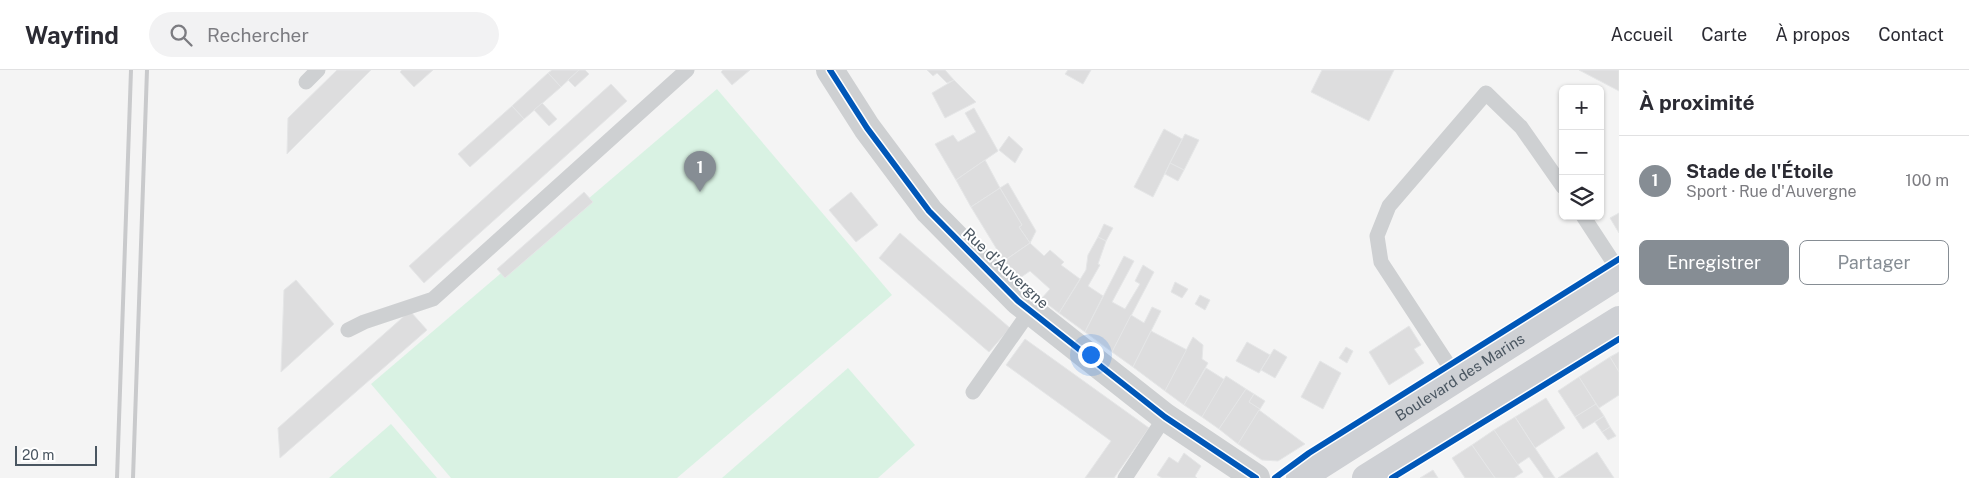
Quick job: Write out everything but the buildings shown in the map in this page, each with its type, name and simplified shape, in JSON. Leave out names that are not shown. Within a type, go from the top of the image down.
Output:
[{"type":"main road","name":"Boulevard des Marins","points":[[1300,478],[1619,273]]},
{"type":"main road","points":[[1366,478],[1619,320]]},
{"type":"street","name":"Rue d'Auvergne","points":[[830,70],[867,128],[929,211],[1018,301],[1165,417],[1256,478]]},
{"type":"lane","points":[[306,82],[318,70]]},
{"type":"lane","points":[[348,330],[364,322],[433,299],[687,70]]},
{"type":"lane","points":[[1457,378],[1381,262],[1377,236],[1389,206],[1486,93],[1520,127],[1559,181]]},
{"type":"lane","points":[[1586,220],[1619,273]]},
{"type":"lane","points":[[973,392],[1030,311]]},
{"type":"lane","points":[[1125,478],[1165,417]]},
{"type":"green space","points":[[717,89],[892,295],[677,478],[451,478],[371,384]]},
{"type":"green space","points":[[848,368],[915,445],[878,478],[722,478]]},
{"type":"green space","points":[[391,424],[437,478],[329,478]]},
{"type":"railway","points":[[117,478],[131,70]]},
{"type":"railway","points":[[133,478],[147,70]]},
{"type":"cycle path","points":[[830,70],[867,128],[929,211],[1018,301],[1165,417],[1256,478]]},
{"type":"cycle path","points":[[1275,478],[1309,453],[1619,259]]},
{"type":"cycle path","points":[[1392,478],[1619,339]]},
{"type":"place","name":"Stade de l'Étoile","points":[[700,192]]}]
